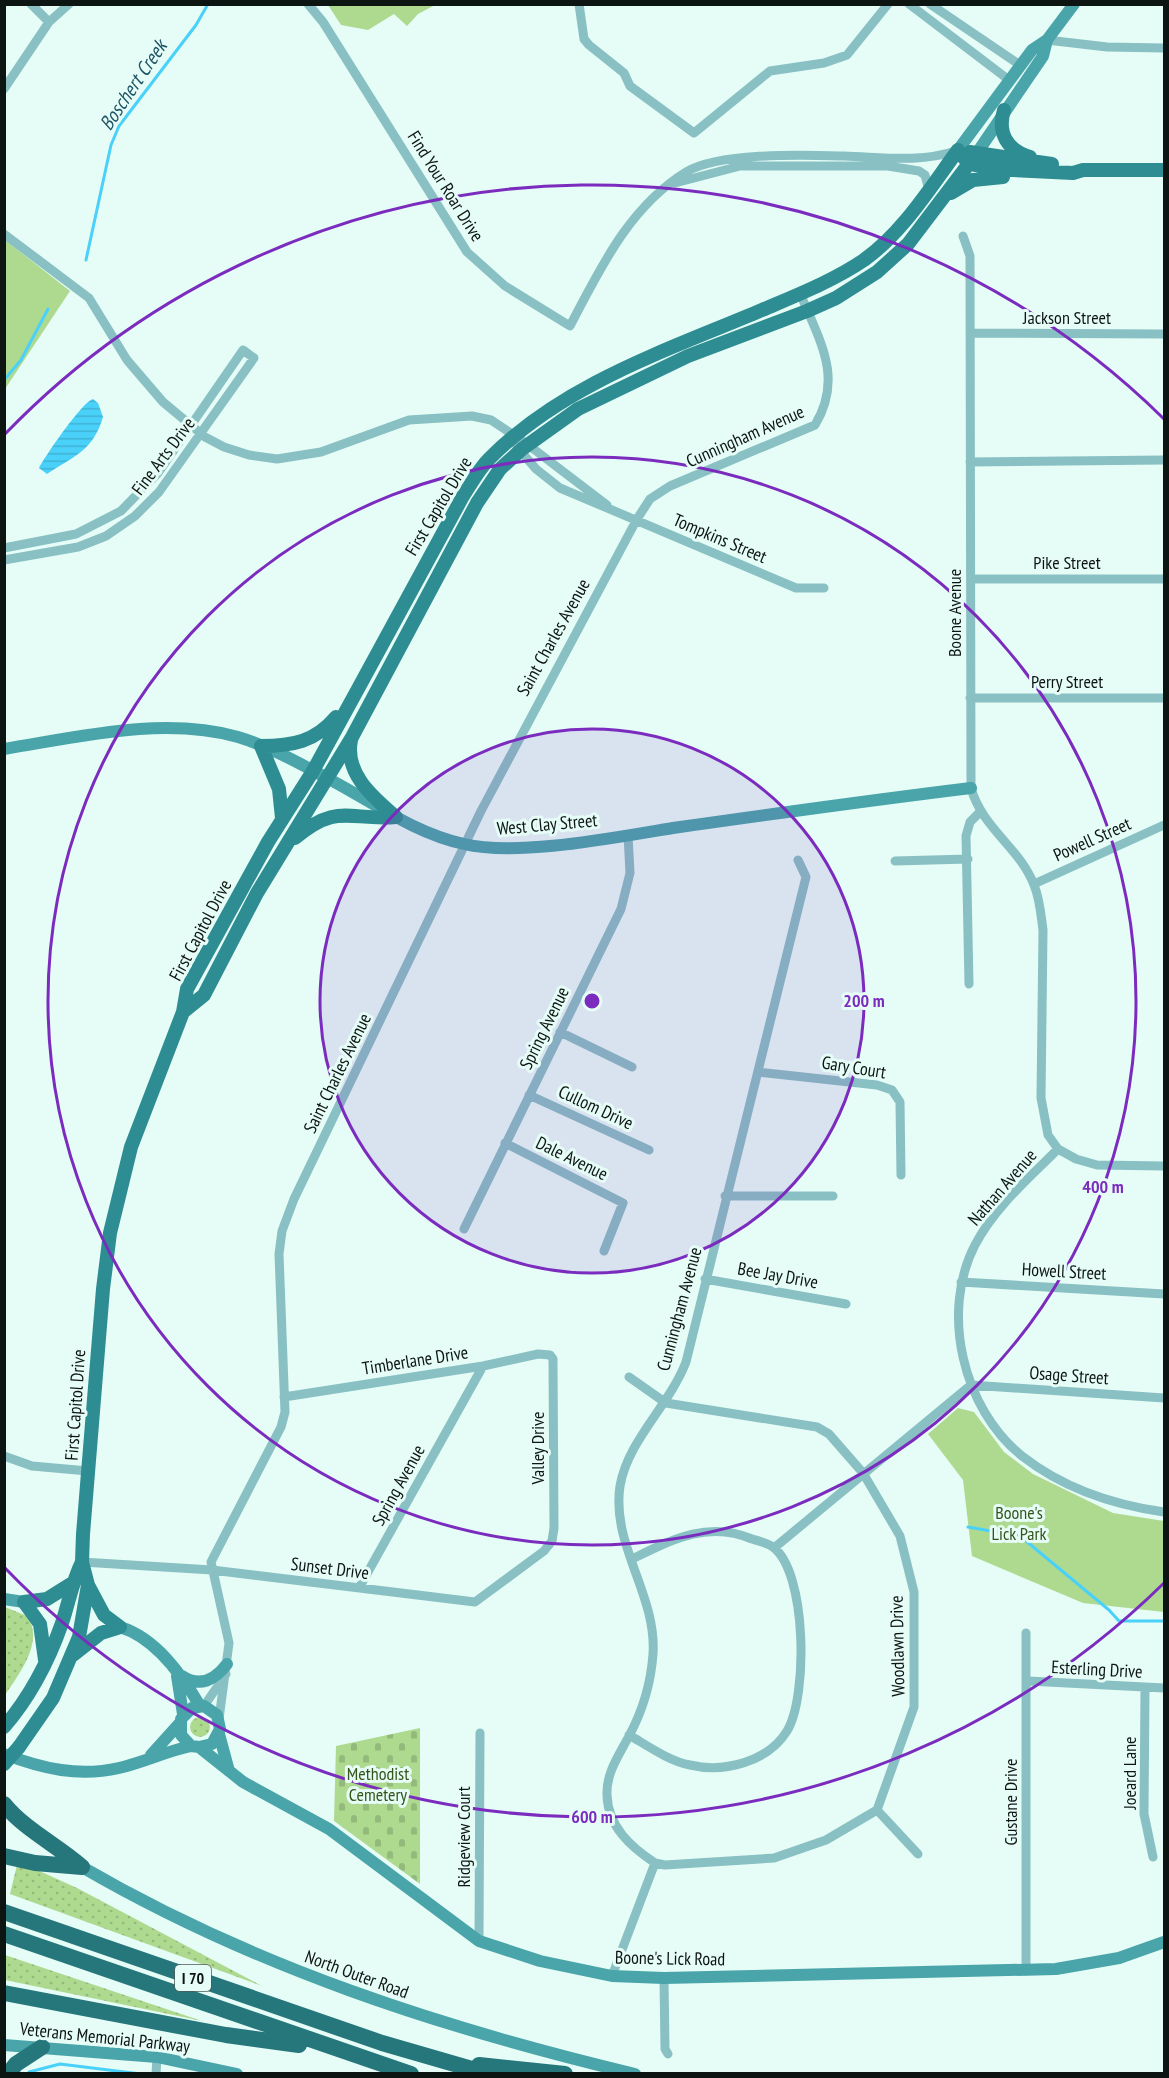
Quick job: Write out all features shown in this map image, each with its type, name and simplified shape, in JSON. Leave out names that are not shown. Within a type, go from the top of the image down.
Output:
[{"type":"highway","points":[[4,1804],[15,1818],[59,1846],[82,1867]]},
{"type":"highway","points":[[4,1856],[35,1863],[82,1867]]},
{"type":"highway","name":"I 70","points":[[4,1912],[284,2010],[489,2073]]},
{"type":"highway","name":"I 70","points":[[4,1934],[339,2051],[411,2073]]},
{"type":"highway","points":[[4,1993],[226,2035],[339,2051]]},
{"type":"highway","points":[[8,2073],[16,2064],[42,2047]]},
{"type":"highway","points":[[445,2061],[565,2073]]},
{"type":"main road","points":[[1004,110],[1001,121],[1003,137],[1016,153],[1078,172]]},
{"type":"main road","points":[[958,150],[990,169],[1078,172],[1164,170]]},
{"type":"main road","name":"First Capitol Drive","points":[[4,1764],[19,1747],[53,1698],[73,1655],[88,1585],[82,1562],[88,1471],[102,1289],[114,1215],[141,1117],[183,1012],[187,989],[282,820],[313,771],[463,496],[487,460],[513,437],[567,398],[608,377],[825,283],[882,245],[958,150]]},
{"type":"main road","points":[[973,158],[1058,164]]},
{"type":"main road","name":"First Capitol Drive","points":[[183,1012],[204,995],[257,893],[351,739],[477,503],[500,469],[523,448],[578,408],[688,356],[836,298],[895,258],[973,158]]},
{"type":"main road","points":[[943,196],[973,180],[986,177],[1056,178],[1078,172]]},
{"type":"main road","points":[[282,820],[283,804],[279,789],[261,746],[290,746],[307,741],[326,729],[359,687]]},
{"type":"main road","points":[[351,739],[350,747],[355,771],[366,790],[396,817]]},
{"type":"main road","points":[[286,847],[316,823],[330,817],[346,813],[377,818],[396,817]]},
{"type":"main road","name":"First Capitol Drive","points":[[4,1727],[29,1693],[45,1663],[63,1620],[71,1584],[82,1562]]},
{"type":"main road","points":[[45,1663],[40,1624],[24,1602],[47,1599],[71,1584]]},
{"type":"main road","points":[[88,1585],[104,1615],[120,1627]]},
{"type":"main road","points":[[73,1655],[101,1634],[120,1627]]},
{"type":"street","points":[[31,4],[49,22]]},
{"type":"street","points":[[4,88],[49,22],[69,4]]},
{"type":"street","name":"Find Your Roar Drive","points":[[308,4],[323,22],[467,252],[505,286],[570,326],[597,275],[641,208],[687,172],[726,160],[843,156],[934,158],[958,150]]},
{"type":"street","points":[[579,4],[584,39],[589,45],[624,73],[630,86],[694,133],[770,71],[824,63],[847,55],[888,4]]},
{"type":"street","points":[[909,4],[1009,80]]},
{"type":"street","points":[[930,4],[1020,65]]},
{"type":"street","points":[[958,150],[1020,65],[1032,50],[1047,40],[1074,4]]},
{"type":"street","points":[[1047,40],[1107,47],[1164,48]]},
{"type":"street","points":[[973,158],[1043,56],[1047,40]]},
{"type":"street","name":"Find Your Roar Drive","points":[[673,183],[740,166],[888,166],[919,171],[925,176],[928,190]]},
{"type":"street","points":[[4,234],[88,298],[126,360],[163,402],[200,433],[232,450],[277,459],[321,452],[410,420],[447,416],[481,417],[491,420],[523,448]]},
{"type":"street","name":"Boone Avenue","points":[[963,236],[970,256],[971,789],[980,812]]},
{"type":"street","name":"Cunningham Avenue","points":[[637,519],[650,499],[670,486],[815,425],[826,407],[830,382],[827,360],[800,293]]},
{"type":"street","name":"Jackson Street","points":[[970,333],[1164,334]]},
{"type":"street","name":"Fine Arts Drive","points":[[4,548],[76,534],[116,515],[155,476],[243,350],[254,358],[149,504],[106,536],[78,547],[50,554],[4,560]]},
{"type":"street","name":"Tompkins Street","points":[[523,448],[607,506]]},
{"type":"street","name":"Tompkins Street","points":[[523,448],[560,488],[796,588],[824,588]]},
{"type":"street","points":[[970,462],[1164,460]]},
{"type":"street","name":"Saint Charles Avenue","points":[[219,1719],[229,1643],[212,1570],[212,1555],[281,1426],[285,1412],[279,1254],[282,1230],[323,1138],[464,844],[530,714],[637,519]]},
{"type":"street","name":"Pike Street","points":[[971,579],[1164,579]]},
{"type":"street","name":"Perry Street","points":[[970,698],[1164,698]]},
{"type":"street","name":"West Clay Street","points":[[4,749],[131,730],[167,728],[230,736],[261,746],[328,778],[426,832],[464,844],[525,847],[628,835],[815,807],[971,789]]},
{"type":"street","points":[[969,984],[968,828],[973,817],[980,812]]},
{"type":"street","name":"Nathan Avenue","points":[[980,812],[1034,884],[1043,930],[1041,1098],[1043,1120],[1048,1135],[1058,1149],[1024,1183],[985,1229],[975,1245],[961,1282],[957,1308],[959,1335],[971,1385],[994,1423],[1022,1455],[1093,1496],[1164,1512]]},
{"type":"street","name":"Powell Street","points":[[1034,884],[1164,825]]},
{"type":"street","name":"Spring Avenue","points":[[464,1229],[627,893],[630,873],[628,835]]},
{"type":"street","points":[[895,861],[968,859]]},
{"type":"street","name":"Cunningham Avenue","points":[[655,1863],[630,1844],[617,1829],[607,1796],[608,1779],[615,1758],[629,1735],[649,1681],[653,1655],[653,1630],[648,1605],[618,1512],[620,1485],[636,1444],[666,1403],[686,1362],[725,1196],[806,877],[798,860]]},
{"type":"street","points":[[560,1032],[632,1067]]},
{"type":"street","name":"Gary Court","points":[[758,1072],[877,1085],[892,1090],[900,1102],[901,1175]]},
{"type":"street","name":"Cullom Drive","points":[[530,1095],[649,1150]]},
{"type":"street","name":"Dale Avenue","points":[[505,1143],[623,1203],[604,1251]]},
{"type":"street","points":[[1058,1149],[1097,1165],[1164,1166]]},
{"type":"street","points":[[725,1196],[833,1196]]},
{"type":"street","name":"Bee Jay Drive","points":[[705,1279],[846,1304]]},
{"type":"street","name":"Howell Street","points":[[961,1282],[1164,1294]]},
{"type":"street","name":"Timberlane Drive","points":[[284,1397],[483,1366],[538,1354],[550,1354]]},
{"type":"street","name":"Valley Drive","points":[[550,1354],[553,1359],[554,1528],[552,1541]]},
{"type":"street","name":"Spring Avenue","points":[[359,1588],[483,1366]]},
{"type":"street","points":[[629,1377],[666,1403]]},
{"type":"street","points":[[774,1548],[971,1385]]},
{"type":"street","name":"Osage Street","points":[[971,1385],[1164,1398]]},
{"type":"street","name":"Woodlawn Drive","points":[[666,1403],[817,1427],[829,1434],[863,1473],[900,1536],[914,1592],[914,1707],[877,1810]]},
{"type":"street","points":[[4,1456],[32,1466],[88,1471]]},
{"type":"street","points":[[629,1735],[689,1765],[717,1768],[745,1764],[768,1750],[788,1731],[798,1696],[801,1662],[798,1595],[788,1569],[774,1548],[737,1532],[699,1531],[680,1536],[632,1559]]},
{"type":"street","name":"Sunset Drive","points":[[82,1562],[212,1570],[475,1602],[544,1551],[552,1541]]},
{"type":"street","points":[[4,1599],[24,1602]]},
{"type":"street","points":[[120,1627],[150,1642],[202,1706],[213,1711],[219,1719],[219,1734],[229,1771]]},
{"type":"street","name":"Gustane Drive","points":[[1026,1633],[1028,1681],[1026,1971]]},
{"type":"street","points":[[176,1672],[192,1682],[199,1682],[215,1677],[226,1669]]},
{"type":"street","points":[[150,1756],[181,1719],[202,1706],[226,1669]]},
{"type":"street","points":[[176,1672],[181,1735],[195,1747]]},
{"type":"street","name":"Esterling Drive","points":[[1028,1681],[1164,1688]]},
{"type":"street","name":"Joeard Lane","points":[[1145,1688],[1144,1814],[1153,1857]]},
{"type":"street","name":"Ridgeview Court","points":[[480,1733],[480,1941]]},
{"type":"street","points":[[4,1754],[51,1769],[85,1772],[121,1767],[150,1756],[212,1744],[219,1734]]},
{"type":"street","name":"Boone's Lick Road","points":[[195,1747],[243,1782],[329,1829],[480,1941],[540,1960],[612,1976],[664,1978],[1026,1971],[1088,1965],[1164,1942]]},
{"type":"street","points":[[612,1976],[655,1863],[665,1865],[774,1858],[826,1840],[877,1810],[918,1854]]},
{"type":"street","name":"North Outer Road","points":[[82,1867],[169,1915],[318,1980],[414,2013],[540,2051],[635,2073]]},
{"type":"street","points":[[664,1978],[665,2049],[668,2054]]},
{"type":"street","name":"Veterans Memorial Parkway","points":[[4,2045],[157,2057],[237,2073]]},
{"type":"street","points":[[156,2073],[157,2057]]},
{"type":"green space","points":[[328,5],[435,5],[418,14],[407,26],[394,14],[368,30],[341,25]]},
{"type":"green space","points":[[5,240],[70,291],[5,389]]},
{"type":"green space","name":"Boone's Lick Park","points":[[958,1408],[974,1412],[1004,1452],[1033,1474],[1113,1513],[1164,1521],[1164,1612],[1083,1603],[972,1556],[963,1480],[928,1434]]},
{"type":"green space","points":[[5,1607],[27,1616],[32,1626],[33,1636],[28,1657],[5,1695]]},
{"type":"green space","points":[[200,1717],[207,1720],[210,1727],[207,1734],[200,1737],[193,1734],[190,1727],[193,1720]]},
{"type":"green space","name":"Methodist Cemetery","points":[[420,1728],[420,1884],[334,1821],[336,1746]]},
{"type":"green space","points":[[17,1865],[35,1869],[77,1888],[262,1986],[10,1894]]},
{"type":"green space","points":[[5,1955],[202,2021],[5,1980]]},
{"type":"water","points":[[93,399],[98,403],[103,417],[94,438],[81,452],[47,474],[39,468],[43,461],[81,409]]},
{"type":"waterway","name":"Boschert Creek","points":[[86,260],[111,145],[119,126],[196,25],[208,4]]},
{"type":"waterway","name":"Boschert Creek","points":[[4,380],[21,360],[48,309]]},
{"type":"waterway","points":[[968,1527],[1020,1536],[1109,1610],[1119,1621],[1164,1621]]},
{"type":"waterway","points":[[29,2072],[60,2064],[141,2074]]}]
